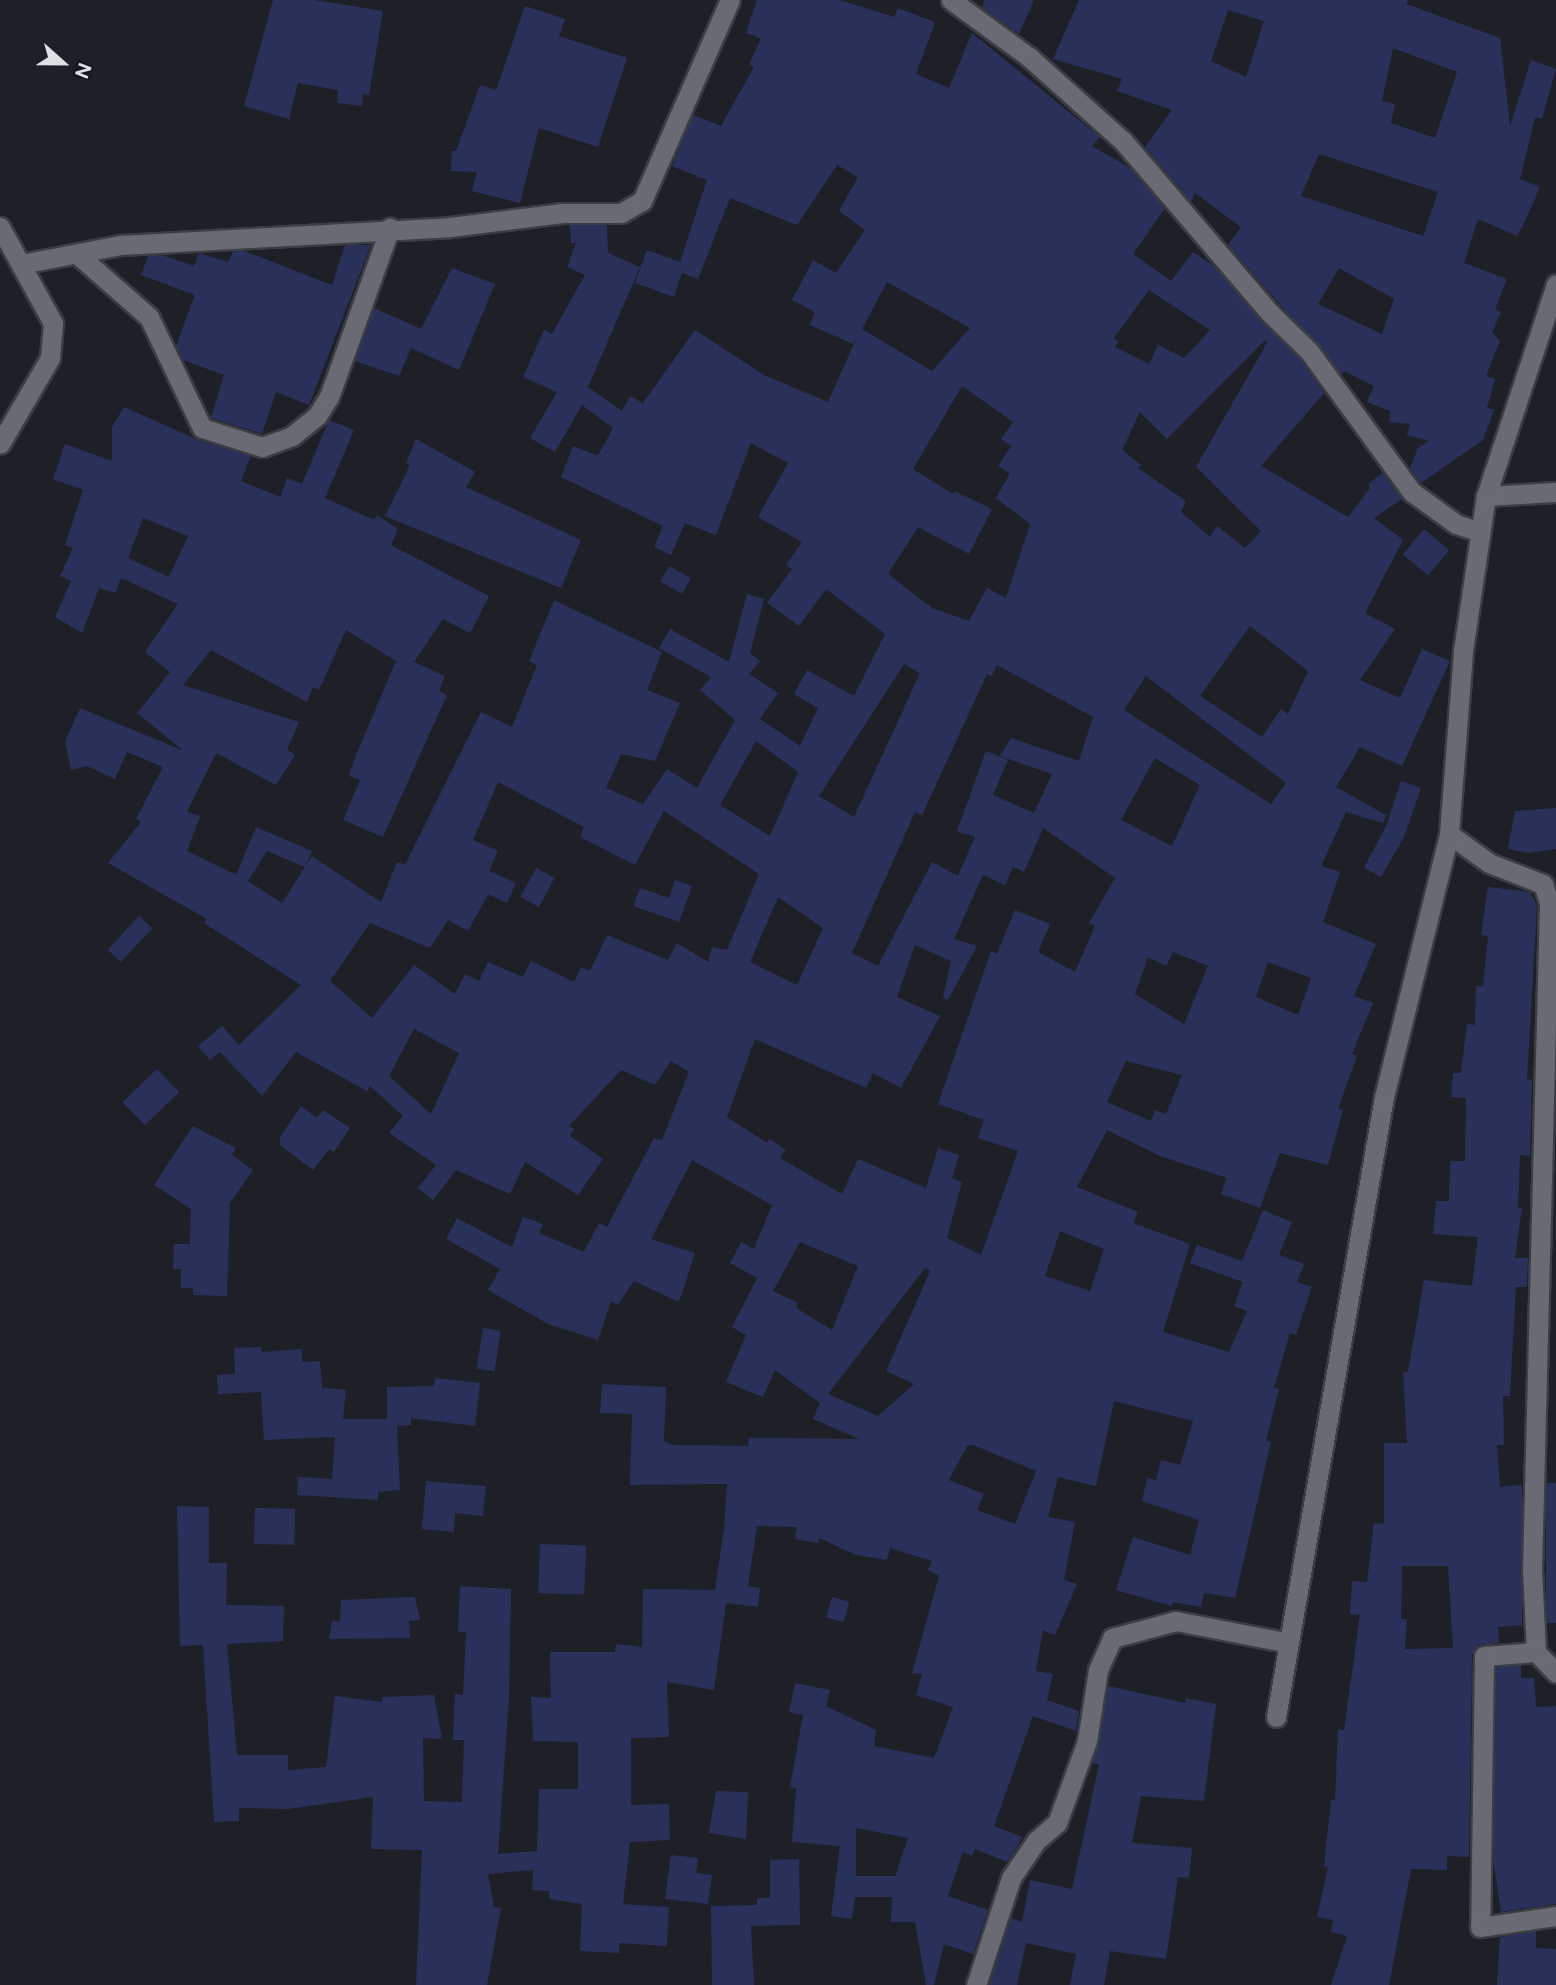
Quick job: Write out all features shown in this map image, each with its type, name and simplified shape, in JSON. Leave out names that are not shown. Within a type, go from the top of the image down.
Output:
[{"type":"street","points":[[20,264],[121,245],[390,228],[450,227],[562,213],[621,213],[642,201],[730,0]]},
{"type":"street","points":[[951,0],[1029,57],[1123,141],[1270,313],[1309,351],[1412,492],[1456,524],[1480,532]]},
{"type":"street","points":[[0,227],[53,323],[50,358],[0,444]]},
{"type":"street","points":[[77,254],[149,317],[202,428],[262,447],[292,436],[317,416],[329,397],[390,228]]},
{"type":"street","points":[[1276,1717],[1384,1097],[1449,834],[1463,650],[1486,496],[1556,284]]},
{"type":"street","points":[[1486,496],[1556,492]]},
{"type":"street","points":[[1449,834],[1489,863],[1543,884],[1549,903],[1551,966],[1532,1555],[1536,1652],[1556,1673]]},
{"type":"street","points":[[976,1985],[1011,1878],[1036,1841],[1057,1823],[1087,1741],[1098,1670],[1112,1638],[1176,1621],[1289,1643]]},
{"type":"street","points":[[1536,1652],[1485,1656],[1480,1927],[1556,1916]]},
{"type":"building","points":[[273,0],[314,0],[383,11],[369,95],[363,94],[362,106],[337,103],[338,90],[298,83],[289,119],[244,106]]},
{"type":"building","points":[[757,0],[840,0],[894,17],[898,8],[935,22],[916,74],[949,88],[972,33],[1100,137],[1092,146],[1130,168],[1165,208],[1133,254],[1171,281],[1193,252],[1214,266],[1300,359],[1324,393],[1261,466],[1348,517],[1370,488],[1368,484],[1383,473],[1402,499],[1374,518],[1403,540],[1365,613],[1395,629],[1360,680],[1400,698],[1422,649],[1450,661],[1402,766],[1360,747],[1336,787],[1386,815],[1383,823],[1346,812],[1321,866],[1340,872],[1323,922],[1376,944],[1354,996],[1373,1003],[1352,1054],[1357,1056],[1338,1109],[1343,1110],[1328,1165],[1280,1153],[1260,1208],[1221,1194],[1227,1178],[1160,1156],[1107,1130],[1077,1187],[1138,1212],[1133,1223],[1190,1244],[1163,1332],[1229,1352],[1247,1311],[1234,1306],[1243,1282],[1190,1263],[1197,1245],[1242,1261],[1263,1210],[1292,1222],[1279,1255],[1304,1264],[1297,1282],[1312,1287],[1296,1335],[1290,1333],[1274,1388],[1279,1389],[1266,1441],[1271,1442],[1235,1598],[1204,1593],[1201,1607],[1173,1602],[1172,1606],[1116,1590],[1133,1537],[1190,1555],[1199,1520],[1142,1501],[1147,1478],[1156,1480],[1161,1460],[1180,1465],[1193,1421],[1114,1401],[1096,1486],[1058,1477],[1048,1517],[1075,1522],[1064,1580],[1077,1584],[1055,1635],[1043,1630],[1036,1671],[1053,1674],[1047,1700],[1079,1711],[1076,1731],[1033,1716],[994,1826],[1022,1837],[1007,1862],[975,1849],[972,1856],[963,1852],[948,1896],[988,1910],[973,1954],[944,1944],[934,1985],[926,1985],[915,1922],[891,1922],[892,1897],[855,1897],[852,1919],[831,1916],[840,1846],[792,1842],[796,1788],[790,1787],[803,1715],[789,1712],[795,1683],[830,1690],[826,1706],[876,1730],[874,1746],[934,1758],[953,1707],[916,1695],[922,1674],[912,1673],[939,1576],[928,1570],[932,1561],[890,1548],[887,1560],[856,1555],[819,1538],[818,1543],[795,1539],[797,1527],[757,1526],[748,1586],[760,1588],[758,1607],[726,1603],[714,1690],[667,1682],[669,1737],[631,1738],[631,1805],[669,1804],[670,1840],[630,1842],[623,1904],[669,1907],[667,1946],[619,1943],[619,1953],[580,1951],[582,1904],[549,1899],[549,1891],[532,1890],[533,1870],[488,1874],[494,1907],[501,1908],[487,1985],[416,1985],[422,1850],[371,1849],[373,1797],[288,1809],[239,1808],[239,1821],[214,1822],[203,1645],[180,1646],[177,1506],[209,1507],[209,1563],[227,1563],[226,1605],[284,1606],[283,1641],[227,1644],[237,1755],[288,1755],[288,1770],[326,1767],[335,1696],[382,1702],[382,1697],[434,1695],[442,1739],[423,1738],[424,1801],[462,1802],[464,1740],[453,1740],[455,1694],[463,1695],[466,1632],[458,1632],[460,1586],[511,1589],[509,1698],[498,1854],[537,1851],[539,1789],[578,1789],[578,1742],[533,1741],[531,1697],[551,1698],[550,1652],[615,1652],[616,1644],[642,1647],[643,1589],[715,1590],[724,1528],[727,1484],[630,1485],[632,1414],[600,1413],[602,1384],[666,1387],[664,1441],[673,1445],[748,1446],[749,1438],[860,1439],[813,1419],[820,1403],[775,1370],[763,1397],[726,1382],[746,1335],[732,1327],[757,1278],[730,1263],[741,1242],[754,1249],[772,1205],[692,1160],[651,1239],[695,1253],[679,1302],[634,1281],[618,1305],[611,1301],[598,1340],[548,1324],[488,1290],[500,1269],[446,1239],[457,1218],[512,1247],[523,1217],[543,1224],[539,1233],[584,1252],[599,1223],[607,1227],[654,1138],[662,1140],[689,1072],[671,1061],[655,1085],[621,1070],[569,1126],[574,1129],[570,1136],[603,1159],[578,1195],[525,1162],[510,1194],[456,1170],[433,1200],[418,1188],[436,1165],[389,1133],[403,1116],[370,1086],[367,1091],[296,1052],[262,1096],[220,1052],[210,1060],[198,1046],[222,1026],[239,1045],[301,985],[204,923],[207,919],[108,863],[141,822],[136,819],[163,767],[127,752],[115,779],[87,766],[71,770],[65,741],[80,708],[184,751],[137,713],[170,672],[145,652],[178,604],[121,578],[115,593],[99,588],[82,633],[55,617],[71,581],[60,576],[73,548],[65,545],[83,490],[53,479],[65,444],[112,461],[112,427],[124,407],[198,440],[251,456],[241,481],[280,497],[287,478],[302,484],[329,420],[354,430],[325,498],[374,520],[377,515],[398,529],[391,545],[489,596],[470,633],[443,619],[414,662],[445,676],[439,691],[447,695],[383,837],[343,820],[360,780],[349,776],[356,755],[396,661],[346,630],[319,690],[313,687],[307,702],[211,650],[183,685],[299,722],[287,750],[295,755],[276,785],[216,753],[187,812],[200,816],[187,851],[236,875],[256,827],[312,851],[305,867],[312,856],[381,902],[397,862],[405,865],[481,712],[512,727],[537,665],[529,661],[554,600],[662,652],[647,690],[680,703],[655,761],[621,754],[606,788],[643,804],[667,769],[697,788],[735,720],[700,690],[711,677],[659,648],[670,629],[729,662],[747,594],[764,599],[750,653],[760,661],[749,674],[778,693],[760,719],[800,746],[818,708],[794,694],[807,670],[854,696],[885,634],[826,589],[799,626],[767,603],[792,569],[786,565],[802,542],[758,517],[788,463],[751,443],[716,535],[685,523],[671,555],[654,547],[663,526],[561,477],[573,446],[598,456],[613,428],[582,405],[555,452],[530,438],[557,392],[523,377],[544,330],[552,334],[585,275],[567,267],[576,243],[571,243],[570,225],[607,225],[608,253],[640,267],[588,387],[622,411],[630,396],[643,403],[695,330],[764,375],[828,402],[857,337],[853,344],[810,325],[815,312],[792,300],[813,260],[836,273],[865,230],[839,211],[858,177],[837,165],[797,225],[730,198],[698,279],[682,273],[674,297],[635,283],[647,250],[680,262],[707,180],[672,166],[693,115],[721,126],[754,67],[749,65],[761,38],[746,33]],"holes":[[[887,282],[970,328],[932,371],[862,329]],[[1149,290],[1210,330],[1184,358],[1158,345],[1149,364],[1115,347],[1118,341],[1114,338]],[[1265,340],[1267,343],[1196,467],[1261,531],[1245,548],[1217,526],[1210,537],[1181,512],[1186,501],[1138,468],[1141,465],[1122,450],[1140,412],[1167,439]],[[962,386],[1013,422],[1001,439],[1011,446],[998,466],[1010,473],[996,498],[1030,524],[1006,598],[987,588],[969,621],[932,608],[888,574],[918,527],[969,554],[992,509],[954,491],[953,494],[913,469]],[[143,518],[188,536],[169,577],[128,558]],[[1250,626],[1308,671],[1288,714],[1281,709],[1262,737],[1200,696]],[[904,664],[920,673],[854,817],[819,796]],[[997,665],[1093,717],[1079,761],[1011,738],[1000,756],[1052,774],[1034,813],[993,795],[1008,760],[986,751],[957,831],[975,837],[958,876],[932,862],[878,966],[852,953],[915,812],[922,815],[987,674],[992,676]],[[1146,676],[1286,783],[1271,804],[1124,710]],[[756,741],[798,772],[770,836],[720,805]],[[1155,758],[1200,785],[1172,846],[1121,820]],[[498,782],[584,827],[580,837],[635,865],[664,811],[759,874],[727,950],[712,947],[708,962],[677,943],[668,960],[607,935],[590,971],[581,967],[574,982],[531,961],[523,977],[488,962],[479,981],[465,974],[455,994],[414,965],[372,1018],[330,981],[370,923],[430,948],[448,920],[468,931],[488,894],[507,903],[516,883],[489,871],[498,851],[473,840]],[[1043,828],[1115,878],[1089,923],[1095,926],[1075,972],[1038,952],[1050,924],[1015,910],[997,954],[991,951],[938,1104],[984,1120],[978,1138],[1018,1151],[981,1255],[947,1238],[962,1182],[952,1178],[959,1155],[938,1148],[926,1188],[858,1159],[842,1194],[780,1158],[786,1150],[770,1139],[767,1143],[727,1117],[755,1039],[866,1088],[873,1073],[901,1088],[940,1016],[897,997],[915,945],[951,961],[943,998],[948,1000],[977,946],[954,939],[983,875],[1005,885],[1013,867],[1024,872]],[[267,851],[305,867],[282,903],[248,881]],[[778,897],[823,928],[797,985],[750,962]],[[1173,952],[1208,966],[1184,1024],[1135,994],[1148,957],[1166,966]],[[1268,962],[1311,978],[1298,1015],[1256,997]],[[414,1029],[459,1053],[431,1114],[389,1076]],[[1126,1061],[1182,1075],[1166,1114],[1155,1110],[1151,1121],[1107,1102]],[[1060,1231],[1104,1249],[1090,1291],[1045,1276]],[[800,1242],[858,1266],[832,1330],[796,1308],[798,1303],[773,1291]],[[925,1268],[930,1271],[886,1371],[914,1384],[878,1416],[828,1394]],[[973,1445],[1036,1471],[1015,1524],[977,1510],[984,1494],[949,1480],[967,1446]],[[856,1828],[908,1838],[895,1876],[856,1876]]]},
{"type":"building","points":[[985,0],[1034,0],[1019,34],[982,8]]},
{"type":"building","points":[[1079,0],[1408,0],[1406,4],[1500,38],[1510,126],[1531,60],[1556,69],[1542,119],[1535,117],[1520,179],[1540,187],[1526,219],[1517,236],[1478,219],[1464,263],[1507,279],[1495,309],[1501,312],[1492,332],[1500,341],[1486,376],[1495,379],[1487,408],[1494,410],[1483,440],[1421,483],[1410,468],[1418,448],[1429,441],[1407,435],[1410,424],[1389,422],[1390,411],[1367,402],[1374,386],[1344,371],[1341,374],[1228,245],[1241,227],[1195,193],[1191,202],[1145,147],[1172,110],[1117,91],[1122,79],[1053,59]],"holes":[[[1228,10],[1264,21],[1246,77],[1211,61]],[[1393,48],[1457,72],[1435,138],[1391,123],[1395,104],[1382,101]],[[1319,154],[1438,192],[1423,236],[1301,196]],[[1339,268],[1394,299],[1382,334],[1318,304]]]},
{"type":"building","points":[[525,6],[565,19],[559,36],[627,58],[598,147],[539,128],[520,203],[472,191],[477,172],[451,171],[452,151],[456,151],[480,85],[496,90]]},
{"type":"building","points":[[345,245],[371,245],[309,405],[276,392],[262,434],[211,418],[224,375],[183,360],[176,346],[195,295],[141,275],[148,256],[162,255],[194,266],[199,253],[228,262],[233,251],[244,251],[332,285]]},
{"type":"building","points":[[452,268],[495,284],[459,370],[411,348],[399,376],[355,361],[374,308],[421,329]]},
{"type":"building","points":[[416,439],[475,472],[466,487],[581,540],[561,588],[385,516],[410,465],[406,463]]},
{"type":"building","points":[[1424,529],[1449,550],[1428,575],[1403,554]]},
{"type":"building","points":[[669,566],[691,578],[682,594],[660,582]]},
{"type":"building","points":[[1401,781],[1421,788],[1404,837],[1381,877],[1364,868],[1387,824]]},
{"type":"building","points":[[1556,808],[1556,849],[1528,853],[1508,849],[1515,811]]},
{"type":"building","points":[[536,868],[555,878],[539,907],[521,897]]},
{"type":"building","points":[[675,880],[692,886],[679,922],[633,906],[640,888],[669,898]]},
{"type":"building","points":[[1488,887],[1530,892],[1537,905],[1527,1079],[1532,1080],[1530,1156],[1520,1155],[1518,1207],[1522,1208],[1515,1258],[1528,1258],[1527,1287],[1516,1287],[1510,1396],[1503,1396],[1504,1445],[1497,1445],[1500,1487],[1522,1485],[1522,1625],[1498,1627],[1499,1643],[1478,1645],[1472,1655],[1469,1857],[1447,1856],[1447,1870],[1411,1869],[1389,1985],[1331,1985],[1347,1936],[1331,1932],[1333,1920],[1317,1917],[1328,1867],[1324,1866],[1331,1800],[1335,1800],[1338,1729],[1344,1730],[1360,1615],[1350,1614],[1352,1581],[1367,1582],[1374,1523],[1384,1524],[1384,1443],[1407,1443],[1403,1372],[1408,1372],[1424,1280],[1472,1286],[1478,1237],[1433,1234],[1436,1201],[1449,1201],[1450,1161],[1465,1161],[1466,1098],[1451,1097],[1453,1073],[1461,1073],[1467,1024],[1475,1025],[1476,986],[1483,986],[1488,936],[1481,935]],"holes":[[[1402,1566],[1448,1566],[1453,1648],[1405,1649],[1407,1619],[1401,1619]]]},
{"type":"building","points":[[139,916],[152,928],[121,962],[108,950]]},
{"type":"building","points":[[157,1069],[179,1092],[145,1125],[122,1102]]},
{"type":"building","points":[[301,1106],[317,1118],[323,1110],[350,1128],[334,1152],[329,1149],[313,1170],[280,1145],[280,1137]]},
{"type":"building","points":[[193,1126],[236,1148],[232,1155],[253,1170],[230,1203],[227,1296],[193,1295],[193,1288],[181,1288],[181,1269],[173,1269],[174,1244],[190,1244],[191,1209],[154,1185]]},
{"type":"building","points":[[483,1328],[501,1331],[494,1371],[477,1368]]},
{"type":"building","points":[[261,1347],[262,1352],[302,1349],[302,1362],[320,1361],[322,1388],[346,1390],[343,1419],[387,1419],[387,1387],[434,1386],[435,1378],[480,1383],[475,1426],[411,1418],[411,1425],[397,1426],[400,1490],[378,1492],[378,1500],[297,1495],[298,1477],[332,1479],[335,1437],[264,1440],[261,1392],[218,1394],[217,1375],[235,1374],[234,1348]]},
{"type":"building","points":[[426,1481],[486,1486],[483,1516],[455,1513],[454,1532],[422,1529]]},
{"type":"building","points":[[1546,1483],[1556,1483],[1556,1623],[1546,1623]]},
{"type":"building","points":[[255,1508],[295,1509],[294,1545],[254,1544]]},
{"type":"building","points":[[540,1544],[586,1546],[584,1595],[538,1593]]},
{"type":"building","points":[[415,1597],[420,1620],[409,1621],[410,1638],[329,1639],[332,1621],[340,1622],[341,1600]]},
{"type":"building","points":[[832,1597],[849,1602],[844,1622],[826,1617]]},
{"type":"building","points":[[1521,1665],[1521,1678],[1534,1678],[1536,1707],[1556,1706],[1556,1904],[1501,1912],[1493,1858],[1496,1667]]},
{"type":"building","points":[[1108,1686],[1185,1703],[1186,1698],[1216,1704],[1204,1801],[1141,1796],[1132,1843],[1192,1848],[1189,1878],[1178,1877],[1166,1959],[1110,1951],[1104,1985],[1070,1985],[1076,1954],[1026,1943],[1017,1985],[989,1985],[1011,1918],[1022,1922],[1030,1880],[1072,1889],[1099,1764],[1092,1763]]},
{"type":"building","points":[[716,1791],[748,1792],[746,1839],[709,1833]]},
{"type":"building","points":[[671,1855],[698,1858],[696,1873],[712,1875],[708,1904],[665,1899]]},
{"type":"building","points":[[799,1859],[800,1925],[751,1926],[754,1985],[712,1985],[711,1906],[757,1905],[757,1898],[770,1898],[770,1860]]},
{"type":"building","points":[[1536,1931],[1536,1948],[1556,1949],[1556,1985],[1497,1985],[1500,1937]]}]
